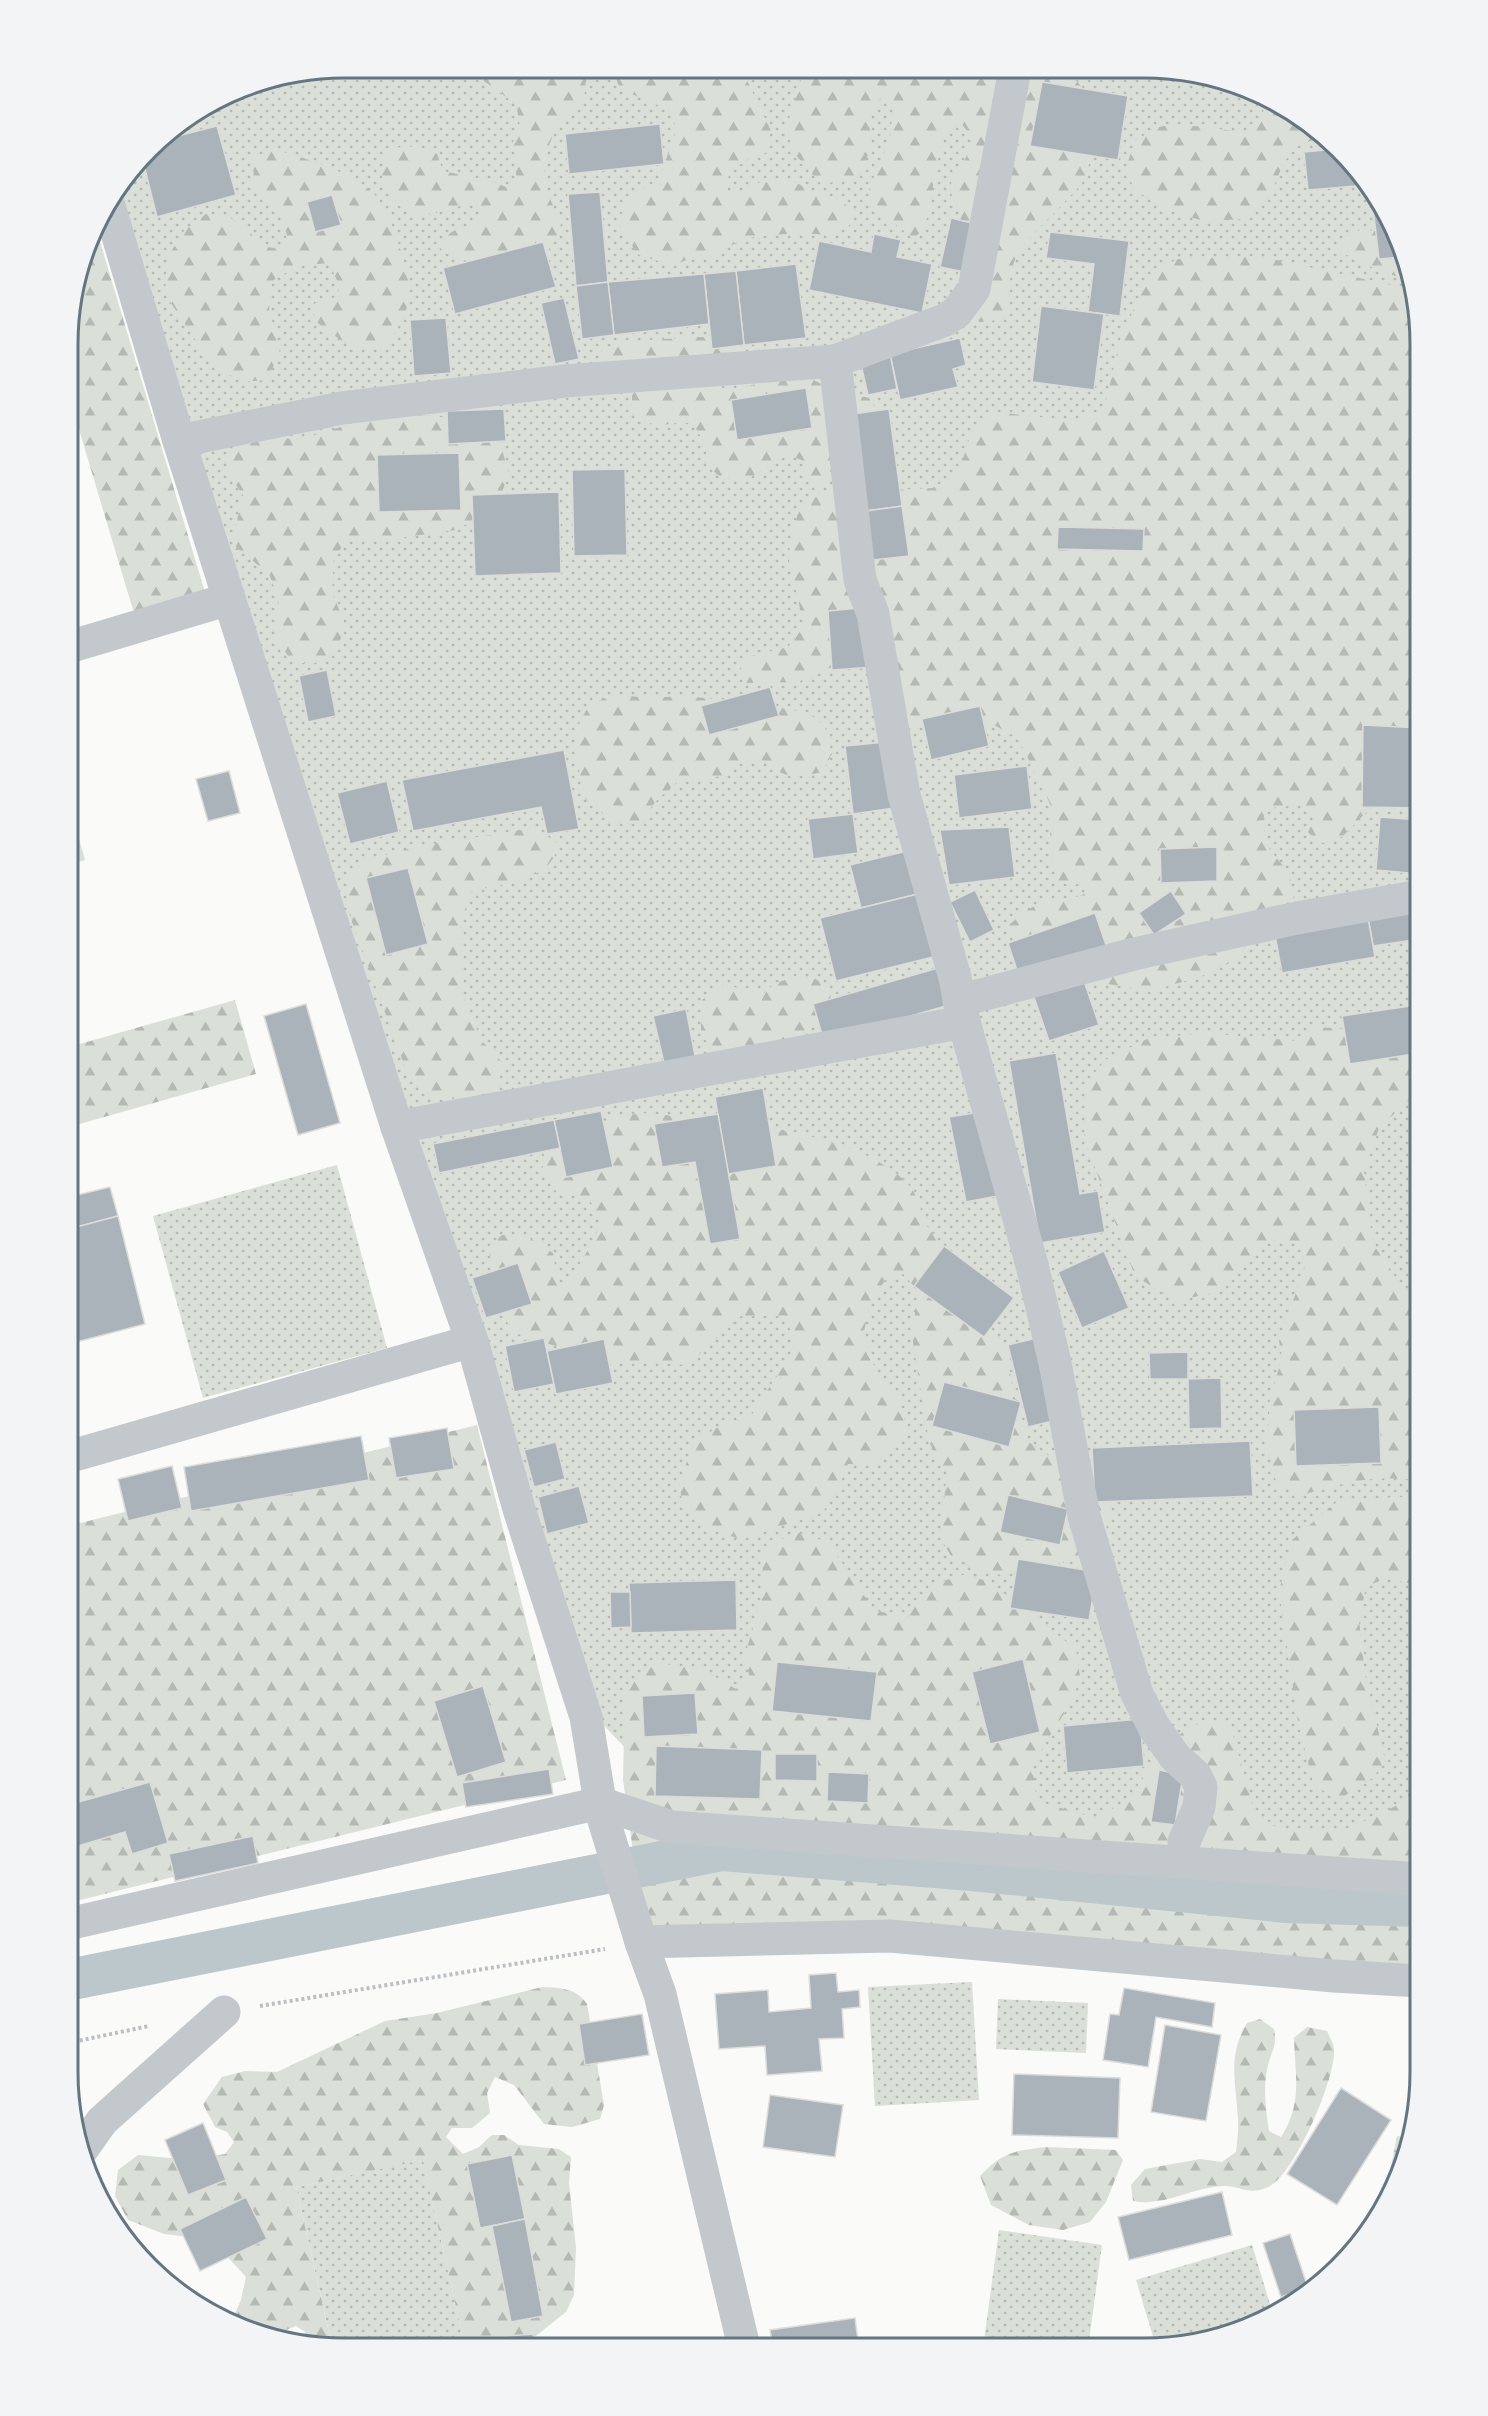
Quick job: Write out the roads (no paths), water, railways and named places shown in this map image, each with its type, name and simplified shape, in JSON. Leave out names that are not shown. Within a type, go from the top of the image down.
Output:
[{"type":"street","points":[[179,441],[342,408],[565,381],[836,361],[945,320],[967,301],[974,289],[1014,78]]},
{"type":"street","points":[[112,215],[179,441],[397,1127],[472,1341],[519,1509],[586,1717],[601,1808],[638,1934],[660,1994],[742,2338]]},
{"type":"street","points":[[836,361],[860,580],[873,614],[904,795],[1032,1265],[1055,1363],[1084,1516],[1137,1694],[1154,1727],[1175,1757],[1196,1775],[1200,1787],[1199,1807],[1184,1842]]},
{"type":"street","points":[[78,644],[229,599]]},
{"type":"street","points":[[397,1127],[962,1012],[1134,954],[1297,918],[1410,898]]},
{"type":"street","points":[[78,1454],[472,1341]]},
{"type":"street","points":[[78,1922],[601,1808],[671,1827],[1410,1878]]},
{"type":"street","points":[[638,1934],[890,1936],[1334,1976],[1410,1980]]},
{"type":"street","points":[[87,2142],[102,2121],[224,2012]]},
{"type":"waterway","points":[[78,1978],[722,1850],[972,1870],[1287,1902],[1410,1906]]}]
